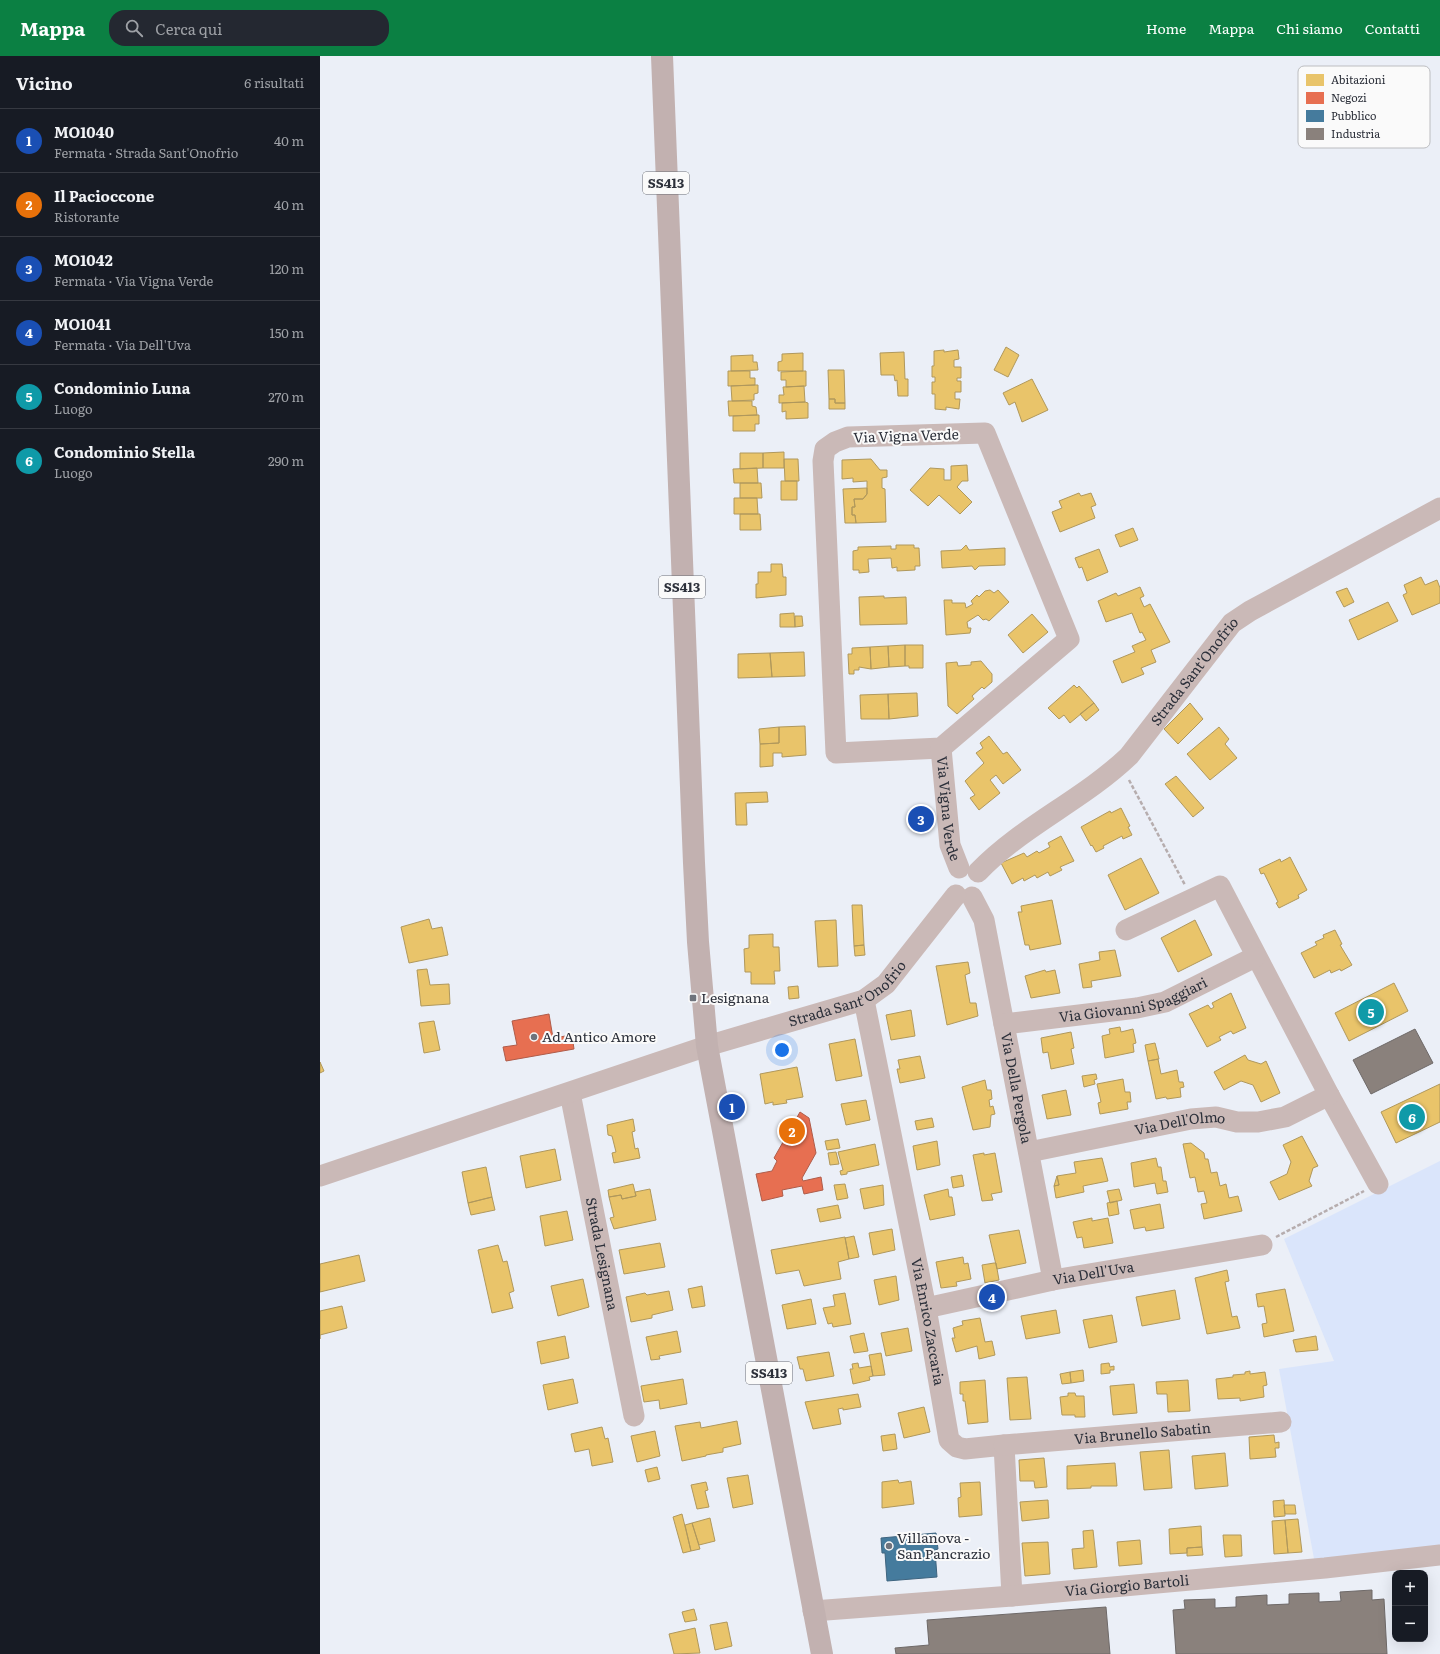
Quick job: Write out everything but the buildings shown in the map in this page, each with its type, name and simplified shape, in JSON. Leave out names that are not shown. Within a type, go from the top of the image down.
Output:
[{"type":"main road","name":"SS413","points":[[662,56],[694,863],[698,942],[707,1046],[822,1654]]},
{"type":"street","name":"Via Vigna Verde","points":[[985,433],[1069,638],[941,748],[836,753],[823,461],[825,449],[835,442],[848,437],[985,433]]},
{"type":"street","name":"Strada Sant'Onofrio","points":[[968,870],[1001,849],[1120,764],[1140,742],[1232,623],[1250,611],[1440,508]]},
{"type":"street","name":"Via Vigna Verde","points":[[941,748],[950,845],[968,870]]},
{"type":"street","points":[[968,870],[982,881],[980,891],[964,896],[952,891],[950,881],[955,871],[968,870]]},
{"type":"street","points":[[1126,930],[1220,886],[1255,957],[1378,1184]]},
{"type":"street","name":"Strada Sant'Onofrio","points":[[707,1046],[864,1000],[886,984],[964,896]]},
{"type":"street","name":"Via Della Pergola","points":[[964,896],[984,920],[1052,1280]]},
{"type":"street","name":"Via Giovanni Spaggiari","points":[[1004,1024],[1137,1008],[1165,1002],[1255,957]]},
{"type":"street","name":"Via Enrico Zaccaria","points":[[864,1000],[926,1308],[950,1440],[956,1447],[965,1449],[1004,1445]]},
{"type":"street","points":[[320,1176],[707,1046]]},
{"type":"street","name":"Strada Lesignana","points":[[570,1093],[634,1416]]},
{"type":"street","name":"Via Dell'Olmo","points":[[1028,1152],[1191,1118],[1216,1117],[1237,1122],[1258,1122],[1285,1117],[1329,1095]]},
{"type":"street","name":"Via Dell'Uva","points":[[926,1308],[1052,1280],[1262,1245]]},
{"type":"street","name":"Via Brunello Sabatin","points":[[1004,1445],[1281,1422]]},
{"type":"street","points":[[1004,1445],[1012,1596]]},
{"type":"street","name":"Via Giorgio Bartoli","points":[[814,1611],[1012,1596],[1325,1568],[1440,1555]]},
{"type":"path","points":[[1120,764],[1193,899]]},
{"type":"path","points":[[1262,1245],[1378,1184]]},
{"type":"shaded area","points":[[1440,1161],[1440,1548],[1315,1564],[1279,1369],[1334,1361],[1284,1239]]},
{"type":"place","name":"MO1042","points":[[921,819]]},
{"type":"place","name":"Lesignana","points":[[693,998]]},
{"type":"place","name":"Condominio Luna","points":[[1371,1012]]},
{"type":"place","name":"Ad Antico Amore","points":[[534,1037]]},
{"type":"place","name":"MO1040","points":[[732,1107]]},
{"type":"place","name":"Condominio Stella","points":[[1412,1117]]},
{"type":"place","name":"Il Pacioccone","points":[[792,1131]]},
{"type":"place","name":"MO1041","points":[[992,1297]]},
{"type":"place","name":"Villanova - San Pancrazio","points":[[889,1546]]}]
